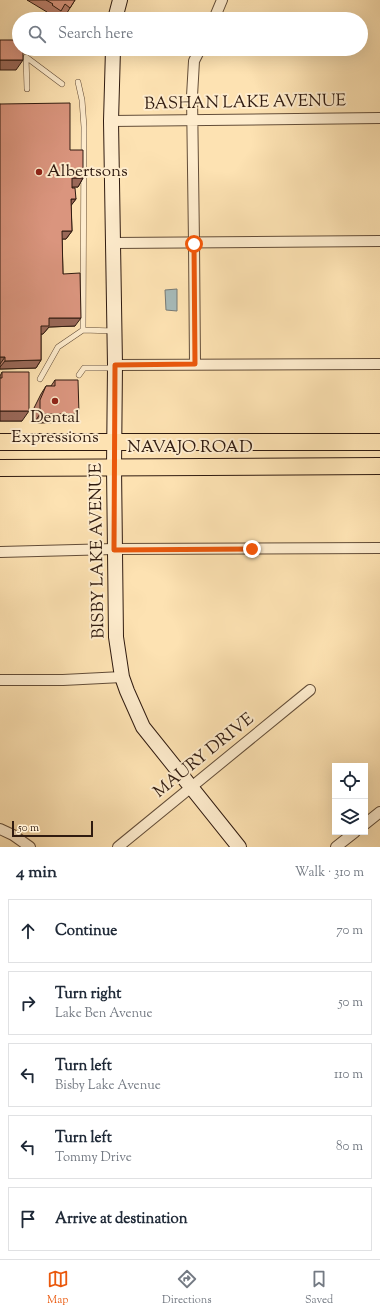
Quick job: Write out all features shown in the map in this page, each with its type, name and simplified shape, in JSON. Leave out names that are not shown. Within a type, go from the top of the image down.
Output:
[{"type":"main road","name":"NAVAJO ROAD","points":[[0,442],[380,442]]},
{"type":"main road","name":"NAVAJO ROAD","points":[[0,468],[380,466]]},
{"type":"street","points":[[117,12],[120,0]]},
{"type":"street","points":[[217,12],[222,0]]},
{"type":"street","name":"BISBY LAKE AVENUE","points":[[113,56],[111,121],[115,331],[114,550],[116,637],[122,677],[126,691],[143,727],[239,847]]},
{"type":"street","points":[[195,364],[191,119],[194,61],[196,56]]},
{"type":"street","name":"BASHAN LAKE AVENUE","points":[[111,121],[380,118]]},
{"type":"street","points":[[113,243],[194,244],[380,241]]},
{"type":"street","points":[[115,366],[195,364],[380,364]]},
{"type":"street","points":[[0,552],[380,548]]},
{"type":"street","points":[[0,680],[62,680],[122,677]]},
{"type":"street","name":"MAURY DRIVE","points":[[118,847],[310,690]]},
{"type":"street","points":[[368,822],[380,812]]},
{"type":"street","points":[[0,829],[13,835],[30,847]]},
{"type":"street","points":[[336,847],[351,835]]},
{"type":"lane","points":[[27,89],[26,57],[62,84]]},
{"type":"lane","points":[[78,82],[82,100],[84,127],[83,330]]},
{"type":"lane","points":[[40,379],[58,346],[83,330],[115,331]]},
{"type":"lane","points":[[79,374],[84,368],[115,366]]},
{"type":"shaded area","points":[[177,289],[177,311],[166,310],[165,290]]},
{"type":"building","points":[[46,0],[75,0],[70,8],[65,4],[61,11]]},
{"type":"building","points":[[0,40],[12,40],[12,56],[23,56],[23,60],[0,60]]},
{"type":"building","points":[[70,103],[70,150],[83,150],[83,178],[72,178],[72,188],[75,188],[76,199],[71,199],[72,231],[62,231],[63,274],[80,273],[81,318],[49,318],[49,326],[41,326],[41,360],[5,361],[5,357],[0,357],[0,104]]},
{"type":"building","points":[[2,372],[29,372],[29,411],[0,411],[0,378],[2,378]]},
{"type":"building","name":"Dental Expressions","points":[[55,380],[78,380],[79,414],[40,414],[40,400],[46,386],[55,386]]},
{"type":"place","name":"Albertsons","points":[[39,172]]},
{"type":"place","name":"Dental Expressions","points":[[55,401]]},
{"type":"route","points":[[194,244],[195,364],[115,365],[114,550],[252,549]]}]
